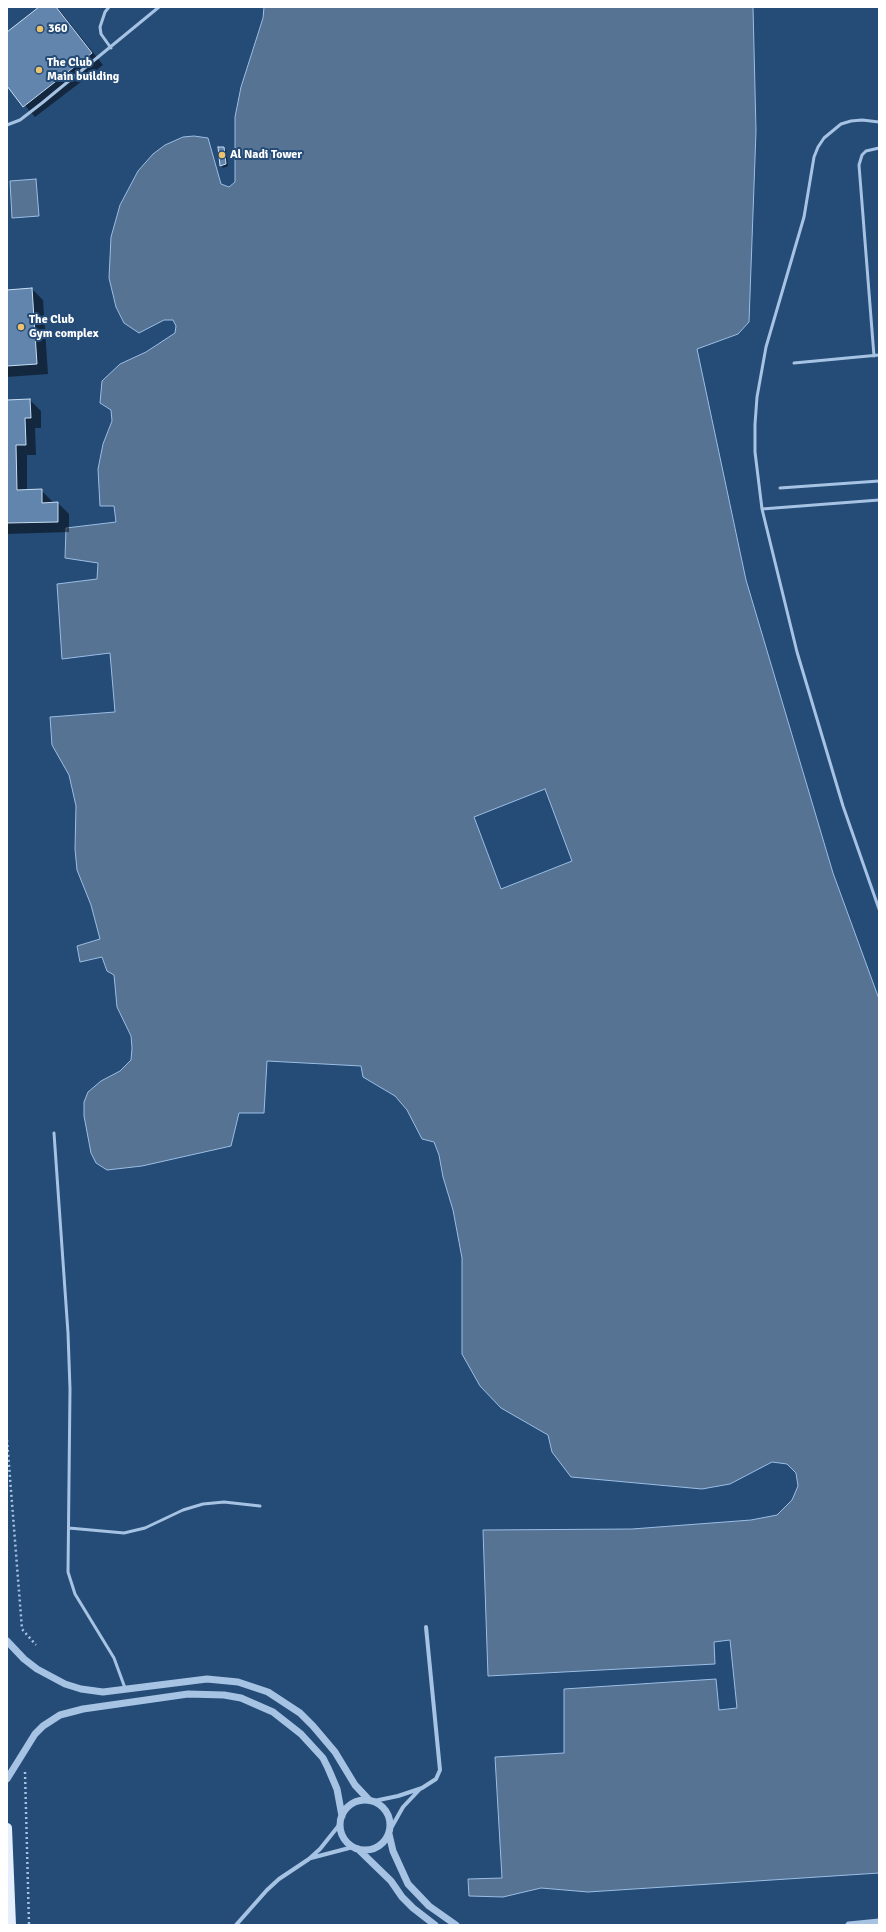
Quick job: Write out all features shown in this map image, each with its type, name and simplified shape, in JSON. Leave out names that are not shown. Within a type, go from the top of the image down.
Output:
[{"type":"main road","points":[[7,1828],[10,1925]]},
{"type":"street","points":[[309,1859],[356,1848],[373,1849],[385,1840],[403,1807],[422,1788],[436,1779],[439,1775],[441,1765],[426,1627]]},
{"type":"street","points":[[7,1641],[24,1659],[37,1669],[65,1684],[103,1692],[207,1679],[238,1682],[268,1692],[300,1713],[313,1726],[335,1752],[355,1785],[371,1800],[382,1806],[387,1812],[390,1819],[389,1832],[396,1858],[408,1884],[429,1906],[456,1925]]},
{"type":"street","points":[[7,1779],[35,1734],[43,1726],[60,1715],[83,1709],[188,1694],[224,1695],[252,1702],[273,1712],[301,1734],[323,1758],[328,1768],[337,1789],[342,1816]]},
{"type":"street","points":[[236,1925],[267,1890],[279,1879],[309,1859],[331,1837],[340,1824],[346,1808],[353,1803],[398,1796],[422,1788]]},
{"type":"street","points":[[340,1824],[342,1835],[387,1876],[402,1898],[435,1925]]},
{"type":"street","points":[[849,1925],[879,1922]]},
{"type":"lane","points":[[108,7],[100,27],[102,34],[111,48]]},
{"type":"lane","points":[[7,125],[20,120],[28,114],[111,48],[159,7]]},
{"type":"lane","points":[[879,122],[862,120],[841,124],[824,138],[814,157],[804,217],[760,372],[755,418],[755,452],[762,509],[797,652],[843,806],[879,909]]},
{"type":"lane","points":[[874,356],[860,165],[862,155],[866,151],[879,148]]},
{"type":"lane","points":[[794,362],[879,355]]},
{"type":"lane","points":[[780,488],[879,481]]},
{"type":"lane","points":[[762,509],[879,500]]},
{"type":"lane","points":[[54,1133],[69,1354],[71,1446],[68,1560],[71,1583],[75,1594],[114,1658],[125,1690]]},
{"type":"lane","points":[[69,1528],[124,1533],[145,1528],[183,1510],[203,1504],[224,1502],[260,1506]]},
{"type":"path","points":[[7,1440],[22,1629],[36,1645]]},
{"type":"path","points":[[25,1768],[29,1925]]},
{"type":"water","points":[[264,7],[753,7],[756,131],[749,322],[738,334],[697,349],[746,580],[833,873],[879,999],[879,1873],[588,1892],[541,1888],[503,1897],[469,1896],[468,1879],[502,1878],[495,1757],[564,1753],[564,1689],[716,1679],[719,1710],[737,1708],[730,1640],[714,1642],[715,1664],[488,1676],[483,1530],[632,1529],[751,1520],[777,1515],[792,1500],[798,1486],[796,1473],[787,1464],[772,1462],[730,1484],[702,1489],[571,1477],[552,1452],[548,1435],[501,1408],[480,1386],[462,1354],[462,1258],[453,1210],[443,1177],[439,1155],[434,1142],[422,1139],[407,1110],[395,1096],[363,1077],[361,1066],[267,1061],[264,1113],[239,1113],[231,1146],[142,1166],[107,1170],[96,1163],[91,1153],[84,1116],[84,1102],[88,1092],[101,1081],[120,1071],[131,1060],[131,1036],[117,1007],[114,975],[107,971],[102,957],[80,962],[77,946],[100,939],[91,905],[77,870],[75,849],[76,806],[69,775],[52,745],[50,717],[115,712],[110,653],[62,659],[57,584],[97,579],[98,563],[65,558],[66,528],[116,522],[114,506],[100,506],[98,469],[103,444],[112,421],[111,410],[100,403],[102,381],[120,364],[146,352],[175,333],[176,326],[173,320],[164,320],[139,333],[124,323],[116,307],[109,278],[111,237],[120,205],[138,171],[153,154],[165,145],[183,137],[194,136],[208,138],[221,184],[229,187],[235,182],[235,117],[241,87],[263,18]],"holes":[[[545,789],[572,861],[501,889],[474,817]]]},
{"type":"water","points":[[36,179],[39,216],[12,218],[10,181]]},
{"type":"building","name":"The Club Main building","points":[[39,7],[56,7],[92,53],[23,107],[7,86],[7,32]]},
{"type":"building","name":"Al Nadi Tower","points":[[218,147],[224,147],[226,164],[220,166]]},
{"type":"building","name":"The Club Gym complex","points":[[32,288],[37,364],[7,366],[7,290]]},
{"type":"building","points":[[30,399],[31,418],[25,418],[26,445],[16,445],[17,490],[42,489],[42,503],[58,502],[58,522],[7,523],[7,400]]},
{"type":"place","name":"360","points":[[40,29]]},
{"type":"place","name":"The Club Main building","points":[[39,70]]},
{"type":"place","name":"Al Nadi Tower","points":[[222,155]]},
{"type":"place","name":"The Club Gym complex","points":[[21,327]]}]
